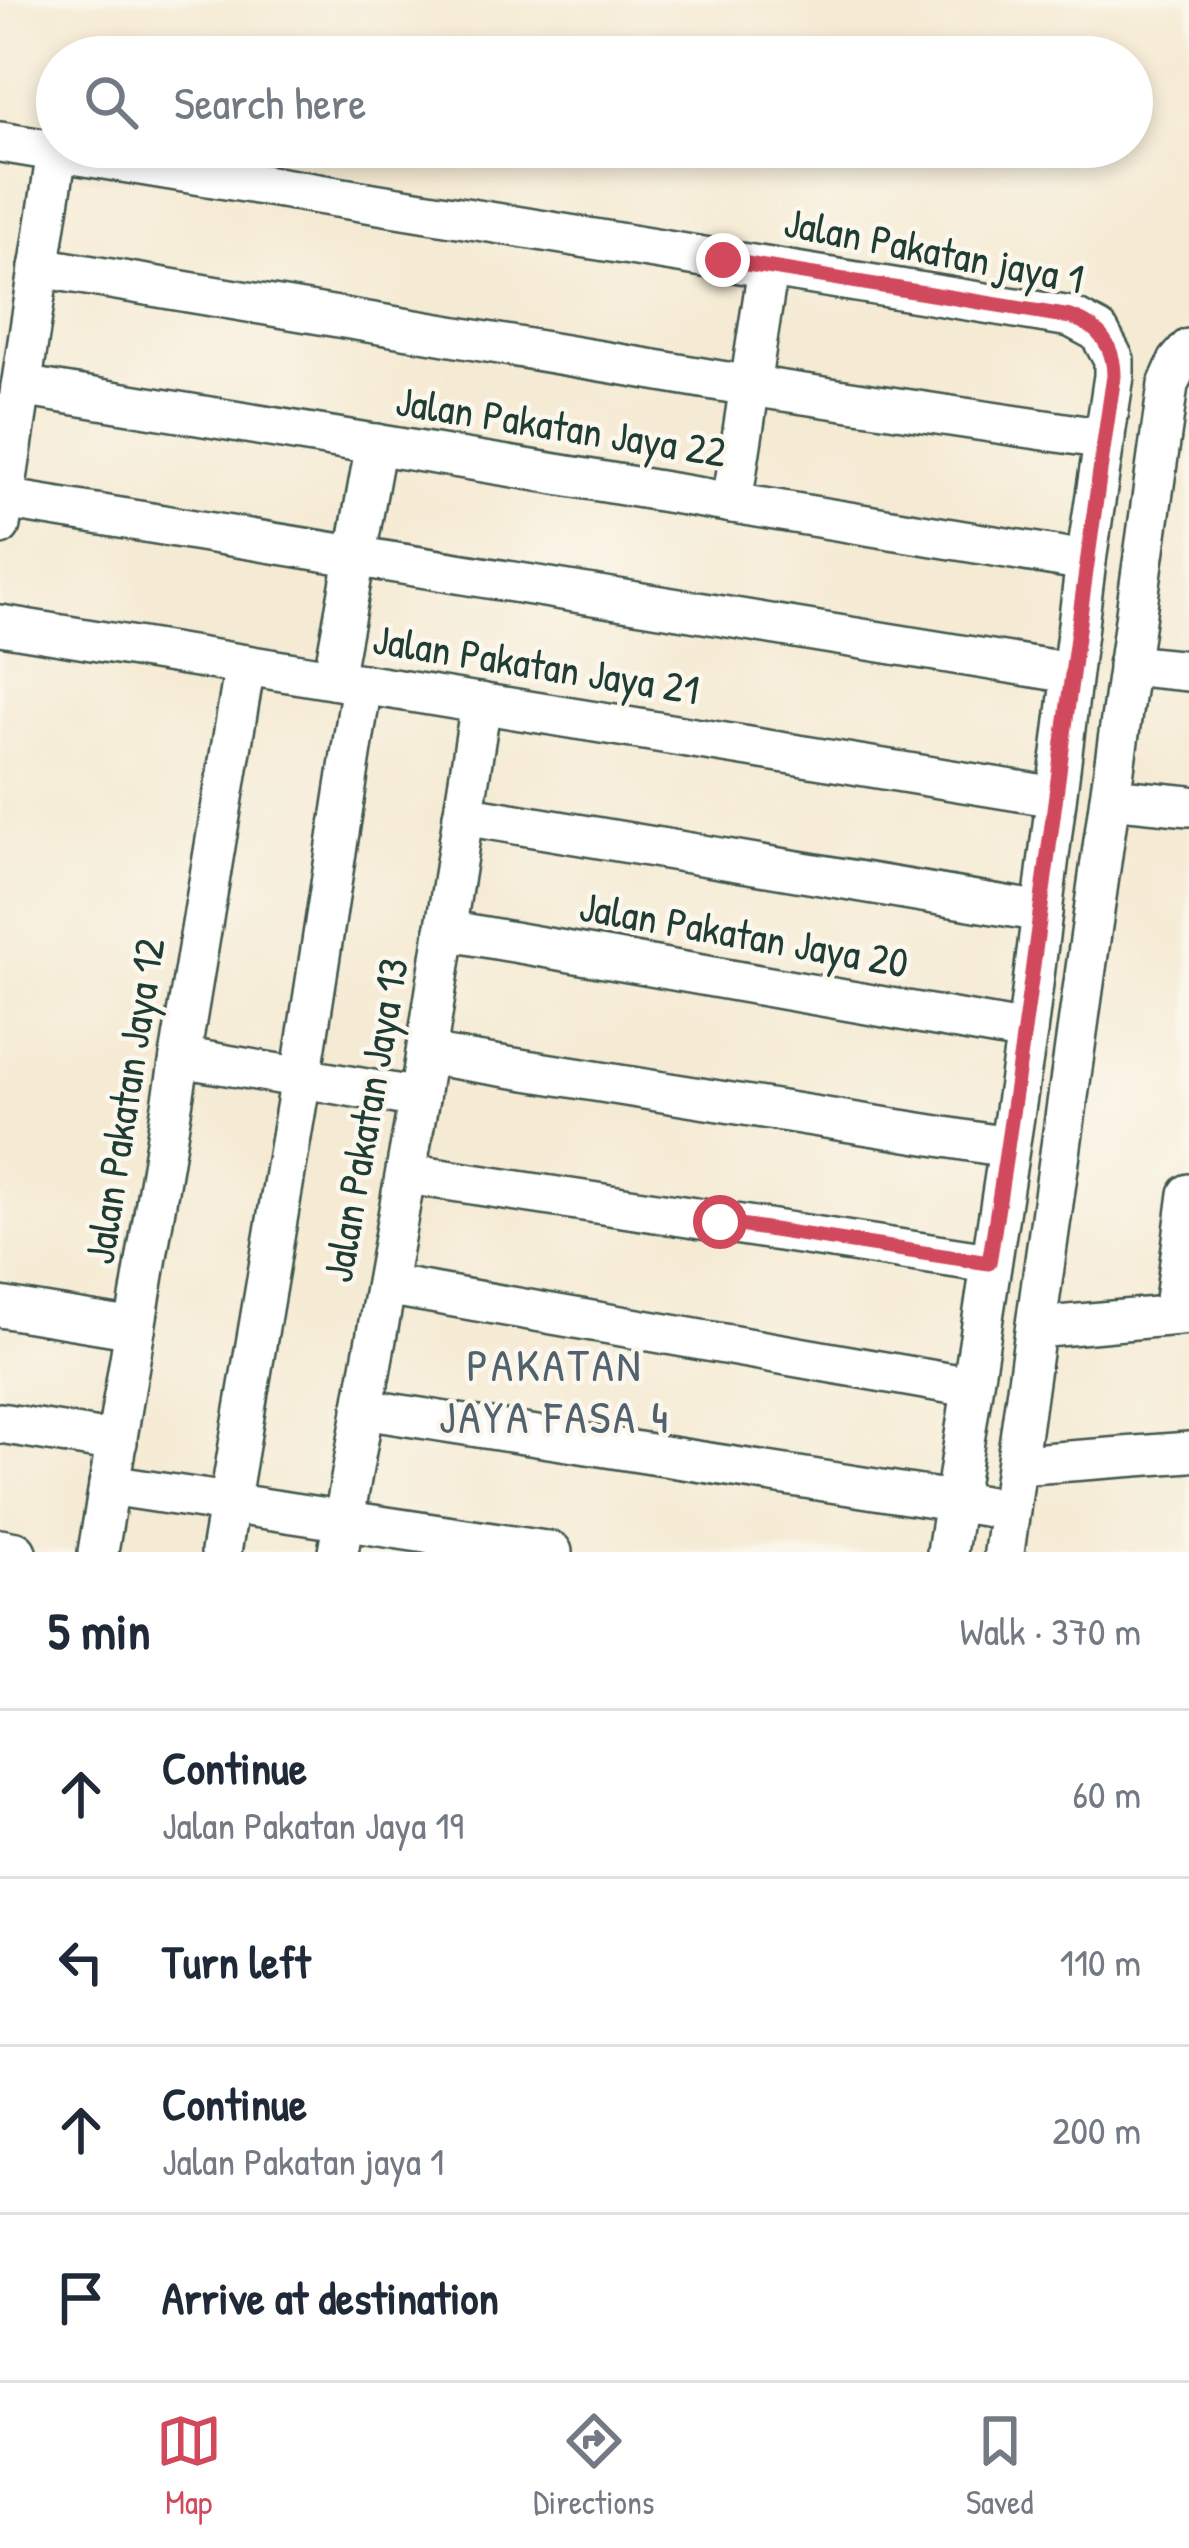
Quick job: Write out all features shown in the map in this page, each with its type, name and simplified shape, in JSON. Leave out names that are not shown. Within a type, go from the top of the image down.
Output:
[{"type":"street","name":"Jalan Pakatan jaya 1","points":[[0,142],[36,148]]},
{"type":"street","points":[[54,168],[2,512],[354,557],[1071,673]]},
{"type":"street","name":"Jalan Pakatan jaya 1","points":[[155,168],[1087,323],[1100,332],[1114,361],[1105,439],[1027,1032],[947,1552]]},
{"type":"street","points":[[39,267],[750,386],[1105,439]]},
{"type":"street","points":[[732,503],[768,268]]},
{"type":"street","points":[[1004,1552],[1168,385],[1183,356]]},
{"type":"street","name":"Jalan Pakatan Jaya 22","points":[[21,386],[1086,561]]},
{"type":"street","points":[[221,1552],[301,1078],[347,682],[354,557],[376,444]]},
{"type":"street","name":"Jalan Pakatan Jaya 21","points":[[0,625],[1056,796]]},
{"type":"street","name":"Jalan Pakatan Jaya 12","points":[[98,1552],[244,665]]},
{"type":"street","points":[[1128,665],[1189,671]]},
{"type":"street","name":"Jalan Pakatan Jaya 13","points":[[341,1535],[419,1098],[481,704]]},
{"type":"street","points":[[1109,798],[1189,806]]},
{"type":"street","points":[[463,815],[1042,912]]},
{"type":"street","name":"Jalan Pakatan Jaya 20","points":[[445,930],[1027,1032]]},
{"type":"street","points":[[426,1054],[1007,1147]]},
{"type":"street","points":[[180,1057],[419,1098]]},
{"type":"street","points":[[406,1174],[989,1263]]},
{"type":"street","points":[[1036,1328],[1181,1314],[1189,1194]]},
{"type":"street","points":[[386,1285],[970,1387]]},
{"type":"street","points":[[0,1307],[135,1329]]},
{"type":"street","points":[[363,1409],[1010,1510]]},
{"type":"street","points":[[0,1423],[117,1442]]},
{"type":"street","points":[[1017,1465],[1189,1452]]},
{"type":"street","points":[[110,1485],[229,1504],[341,1535],[551,1552]]},
{"type":"street","points":[[0,1549],[16,1552]]},
{"type":"district","name":"PAKATAN JAYA FASA 4","points":[[555,1391]]},
{"type":"route","points":[[720,1222],[989,1263],[1027,1032],[1114,376],[1114,361],[1100,332],[1071,317],[723,260]]}]
